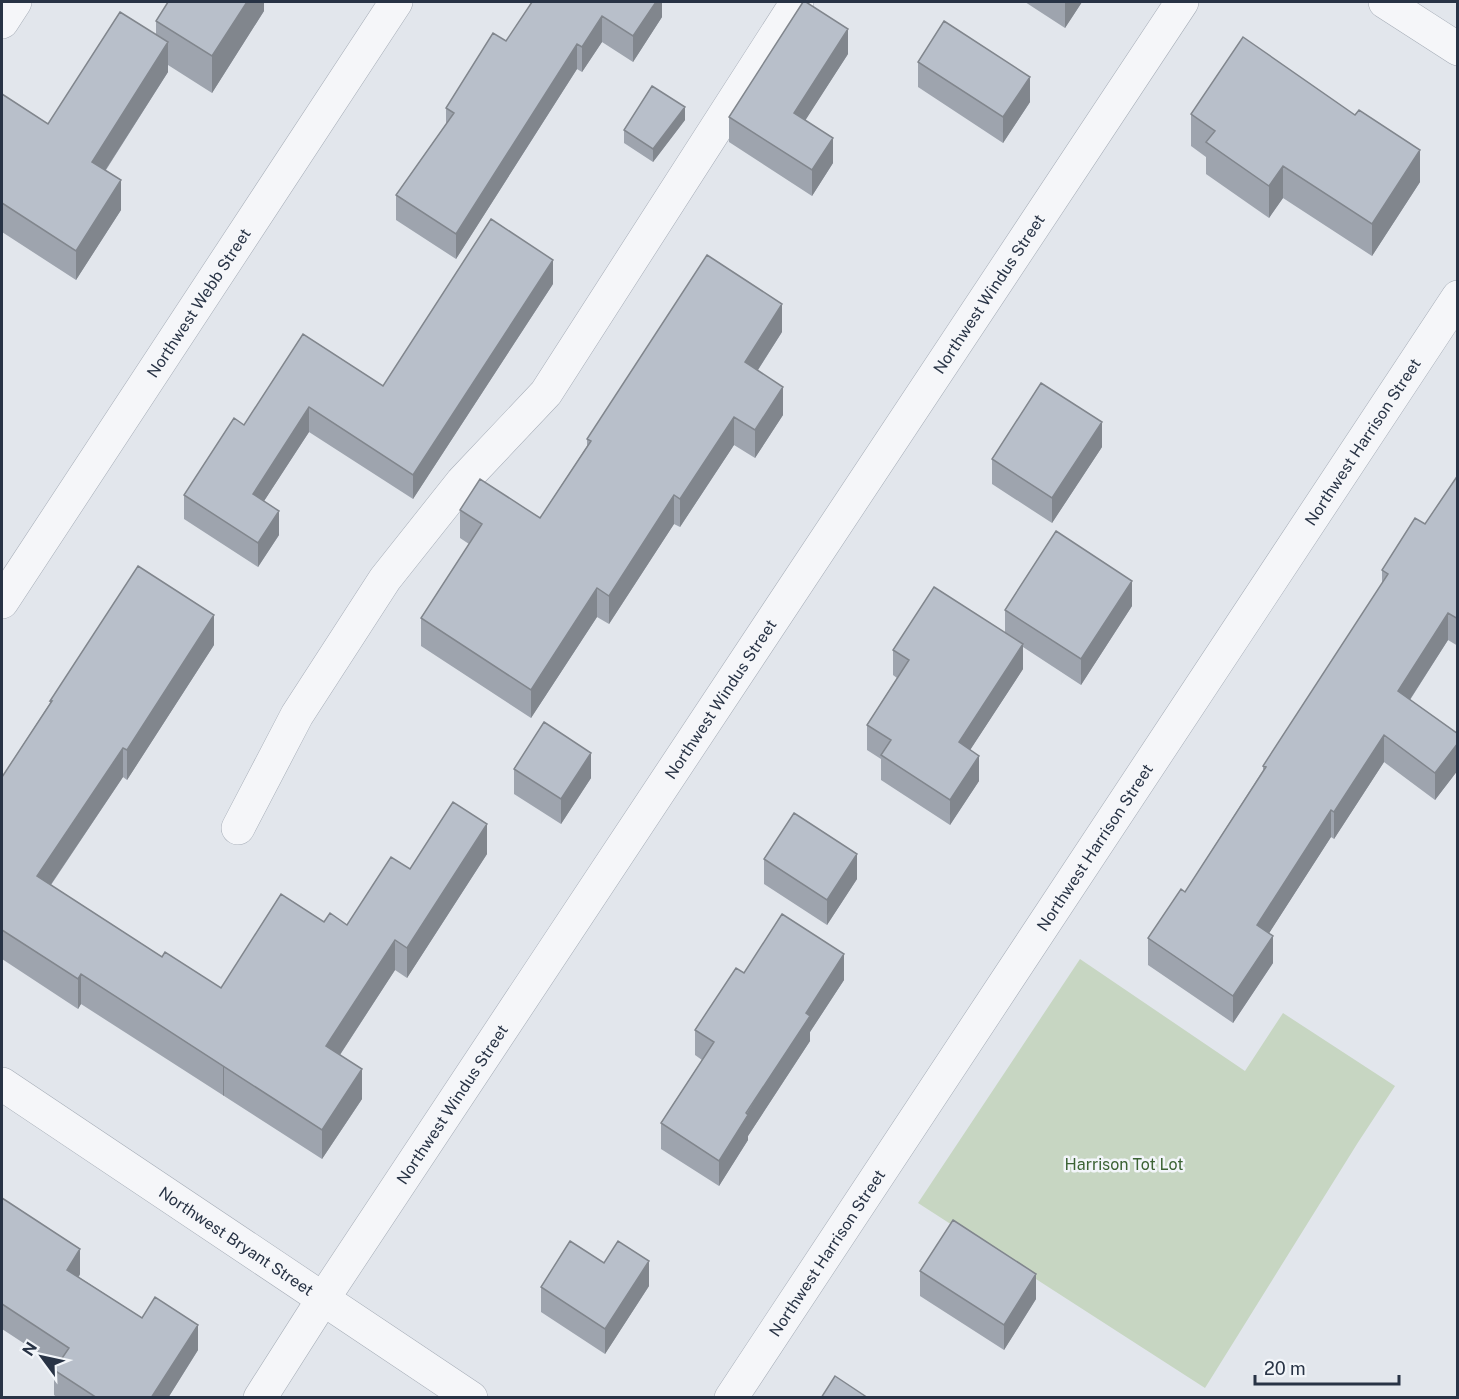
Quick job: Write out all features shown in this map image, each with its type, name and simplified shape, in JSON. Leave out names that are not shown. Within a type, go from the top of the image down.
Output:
[{"type":"street","points":[[2,22],[15,2]]},
{"type":"street","name":"Northwest Webb Street","points":[[2,602],[396,2]]},
{"type":"street","points":[[238,828],[297,715],[385,579],[462,482],[546,393],[797,2]]},
{"type":"street","name":"Northwest Windus Street","points":[[260,1398],[323,1299],[1182,2]]},
{"type":"street","points":[[1385,2],[1458,49]]},
{"type":"street","name":"Northwest Harrison Street","points":[[731,1398],[1458,297]]},
{"type":"street","name":"Northwest Bryant Street","points":[[2,1084],[471,1398]]},
{"type":"green space","name":"Harrison Tot Lot","points":[[1080,959],[1245,1071],[1283,1013],[1395,1086],[1205,1388],[918,1203]]},
{"type":"building","points":[[168,2],[247,2],[212,56],[156,21]]},
{"type":"building","points":[[532,2],[656,2],[633,36],[602,16],[582,47],[577,44],[456,234],[396,195],[454,113],[446,108],[493,33],[506,41]]},
{"type":"building","points":[[803,2],[848,29],[794,113],[833,138],[812,170],[729,117]]},
{"type":"building","points":[[120,12],[168,42],[92,162],[121,180],[76,251],[2,203],[2,94],[48,124]]},
{"type":"building","points":[[944,21],[1030,77],[1003,117],[918,62]]},
{"type":"building","points":[[1243,37],[1355,115],[1359,110],[1420,150],[1372,224],[1283,166],[1269,186],[1206,142],[1215,131],[1191,114]]},
{"type":"building","points":[[652,86],[685,107],[653,149],[624,130]]},
{"type":"building","points":[[491,219],[553,260],[413,475],[309,407],[253,494],[279,511],[258,543],[184,495],[234,418],[244,425],[303,334],[383,386]]},
{"type":"building","points":[[707,255],[782,304],[745,362],[783,387],[755,430],[734,417],[680,499],[674,495],[609,596],[597,588],[531,690],[421,618],[482,524],[460,510],[480,479],[540,518],[591,441],[587,439]]},
{"type":"building","points":[[1041,383],[1102,422],[1052,498],[992,459]]},
{"type":"building","points":[[1458,475],[1458,619],[1448,613],[1398,691],[1458,734],[1458,743],[1435,773],[1384,735],[1334,812],[1331,810],[1257,925],[1273,936],[1233,996],[1148,938],[1181,889],[1185,892],[1266,767],[1263,766],[1388,574],[1382,570],[1415,518],[1425,524]]},
{"type":"building","points":[[1056,531],[1132,581],[1081,659],[1005,610]]},
{"type":"building","points":[[138,566],[214,615],[127,750],[123,748],[37,876],[162,957],[165,952],[221,988],[281,894],[324,922],[330,913],[347,925],[391,857],[410,869],[453,802],[487,824],[407,948],[395,940],[326,1046],[362,1069],[322,1130],[81,974],[78,979],[2,930],[2,777]]},
{"type":"building","points":[[934,587],[1023,644],[959,742],[979,756],[950,800],[881,755],[891,740],[867,725],[909,660],[893,650]]},
{"type":"building","points":[[544,722],[591,753],[561,799],[514,769]]},
{"type":"building","points":[[794,813],[857,854],[827,900],[764,859]]},
{"type":"building","points":[[782,914],[844,954],[806,1013],[810,1016],[746,1113],[748,1115],[719,1161],[661,1123],[714,1042],[695,1030],[736,968],[744,973]]},
{"type":"building","points":[[2,1198],[80,1249],[67,1270],[142,1318],[155,1297],[198,1325],[151,1398],[97,1398],[54,1370],[69,1348],[2,1304]]},
{"type":"building","points":[[953,1220],[1036,1274],[1004,1325],[920,1271]]},
{"type":"building","points":[[570,1241],[604,1263],[618,1241],[649,1261],[605,1329],[541,1287]]},
{"type":"building","points":[[835,1376],[868,1398],[821,1398]]}]
